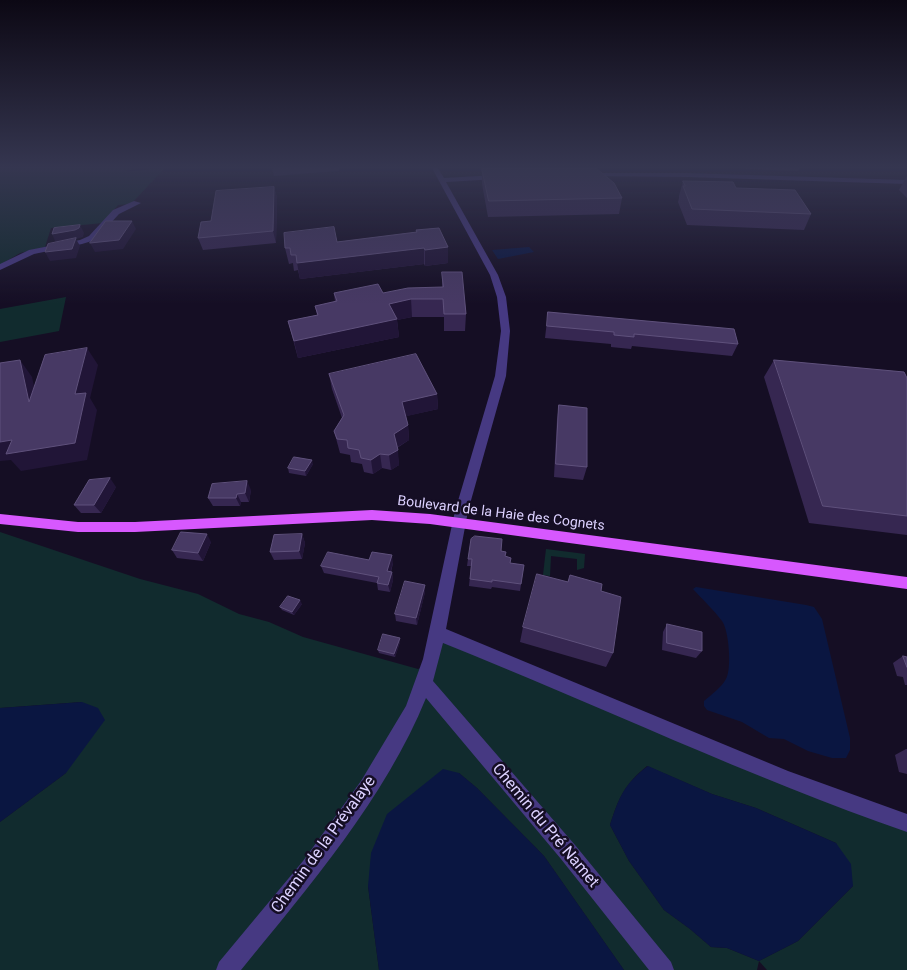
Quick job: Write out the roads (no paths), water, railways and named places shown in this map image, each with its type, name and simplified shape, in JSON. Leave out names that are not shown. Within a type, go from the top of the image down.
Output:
[{"type":"main road","name":"Boulevard de la Haie des Cognets","points":[[0,519],[43,524],[114,527],[372,516],[459,522],[907,583]]},
{"type":"street","points":[[0,267],[32,252],[82,242],[92,238],[115,213]]},
{"type":"street","name":"Chemin de la Prévalaye","points":[[227,970],[298,884],[361,800],[412,713],[424,683],[437,633],[459,522],[501,375],[506,347],[504,309],[499,289],[490,267],[460,213]]},
{"type":"street","points":[[437,633],[500,658],[762,771],[907,823]]},
{"type":"street","name":"Chemin du Pré Namet","points":[[424,683],[556,838],[663,970]]},
{"type":"water","points":[[529,247],[534,252],[498,259],[492,250]]},
{"type":"water","points":[[696,587],[814,607],[822,619],[850,738],[850,750],[846,758],[832,758],[808,751],[784,739],[769,738],[742,722],[707,710],[704,706],[704,701],[722,685],[728,674],[729,650],[722,621],[693,589]]},
{"type":"water","points":[[82,702],[98,708],[105,720],[66,773],[0,822],[0,708]]},
{"type":"water","points":[[648,766],[712,794],[756,808],[836,843],[851,864],[853,886],[798,941],[759,961],[727,948],[711,947],[664,910],[629,861],[610,825],[623,792],[633,779]]},
{"type":"water","points":[[443,769],[459,773],[477,788],[544,856],[624,970],[379,970],[368,886],[371,853],[387,814]]}]
